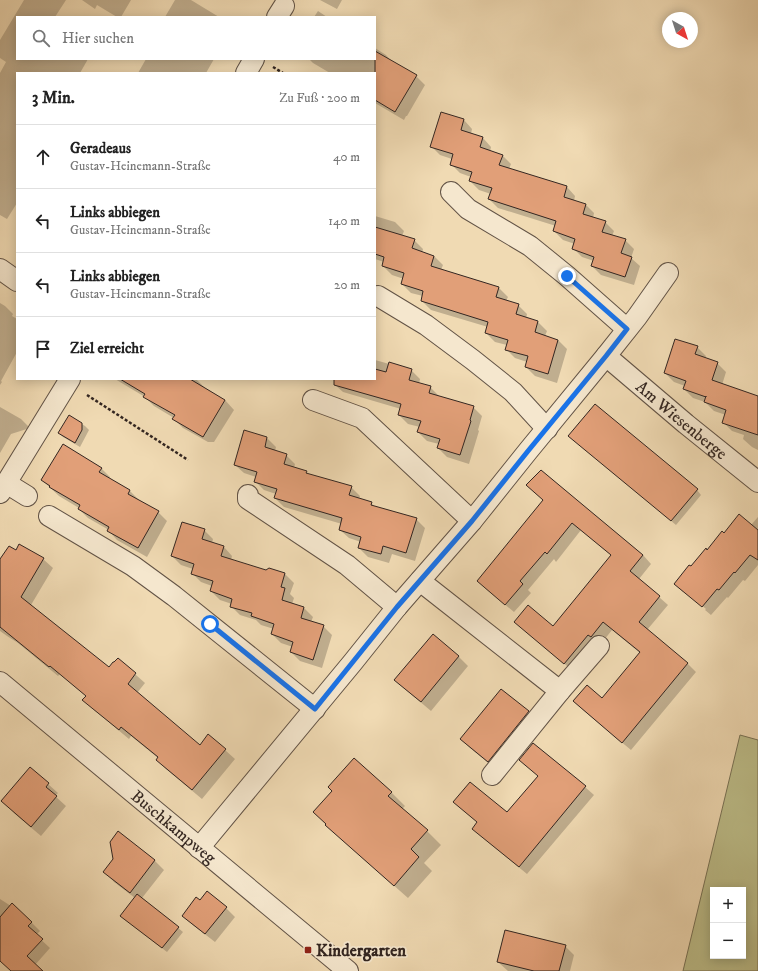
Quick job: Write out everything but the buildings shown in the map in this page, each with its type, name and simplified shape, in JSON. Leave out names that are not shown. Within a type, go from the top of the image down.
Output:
[{"type":"street","points":[[247,72],[253,60]]},
{"type":"street","points":[[451,192],[468,209],[530,246],[567,276],[627,329]]},
{"type":"street","points":[[0,269],[16,280]]},
{"type":"street","points":[[199,848],[315,709],[397,607],[472,521],[606,356],[668,273]]},
{"type":"street","points":[[378,296],[426,325],[473,360],[512,392],[547,429]]},
{"type":"street","name":"Am Wiesenberge","points":[[606,356],[686,424],[758,482]]},
{"type":"street","points":[[27,496],[3,488],[69,381]]},
{"type":"street","points":[[313,400],[362,418],[472,521]]},
{"type":"street","points":[[248,495],[248,499],[347,565],[397,607]]},
{"type":"street","points":[[49,516],[132,566],[174,596],[315,709]]},
{"type":"street","points":[[420,581],[560,691]]},
{"type":"street","points":[[492,775],[560,691],[599,646]]},
{"type":"street","name":"Buschkampweg","points":[[0,682],[348,971]]},
{"type":"path","points":[[69,381],[188,460]]},
{"type":"green space","points":[[740,735],[758,740],[758,971],[683,971]]},
{"type":"place","name":"Kindergarten","points":[[308,950]]},
{"type":"route","points":[[210,624],[315,709],[397,607],[472,521],[627,329],[567,276]]}]
